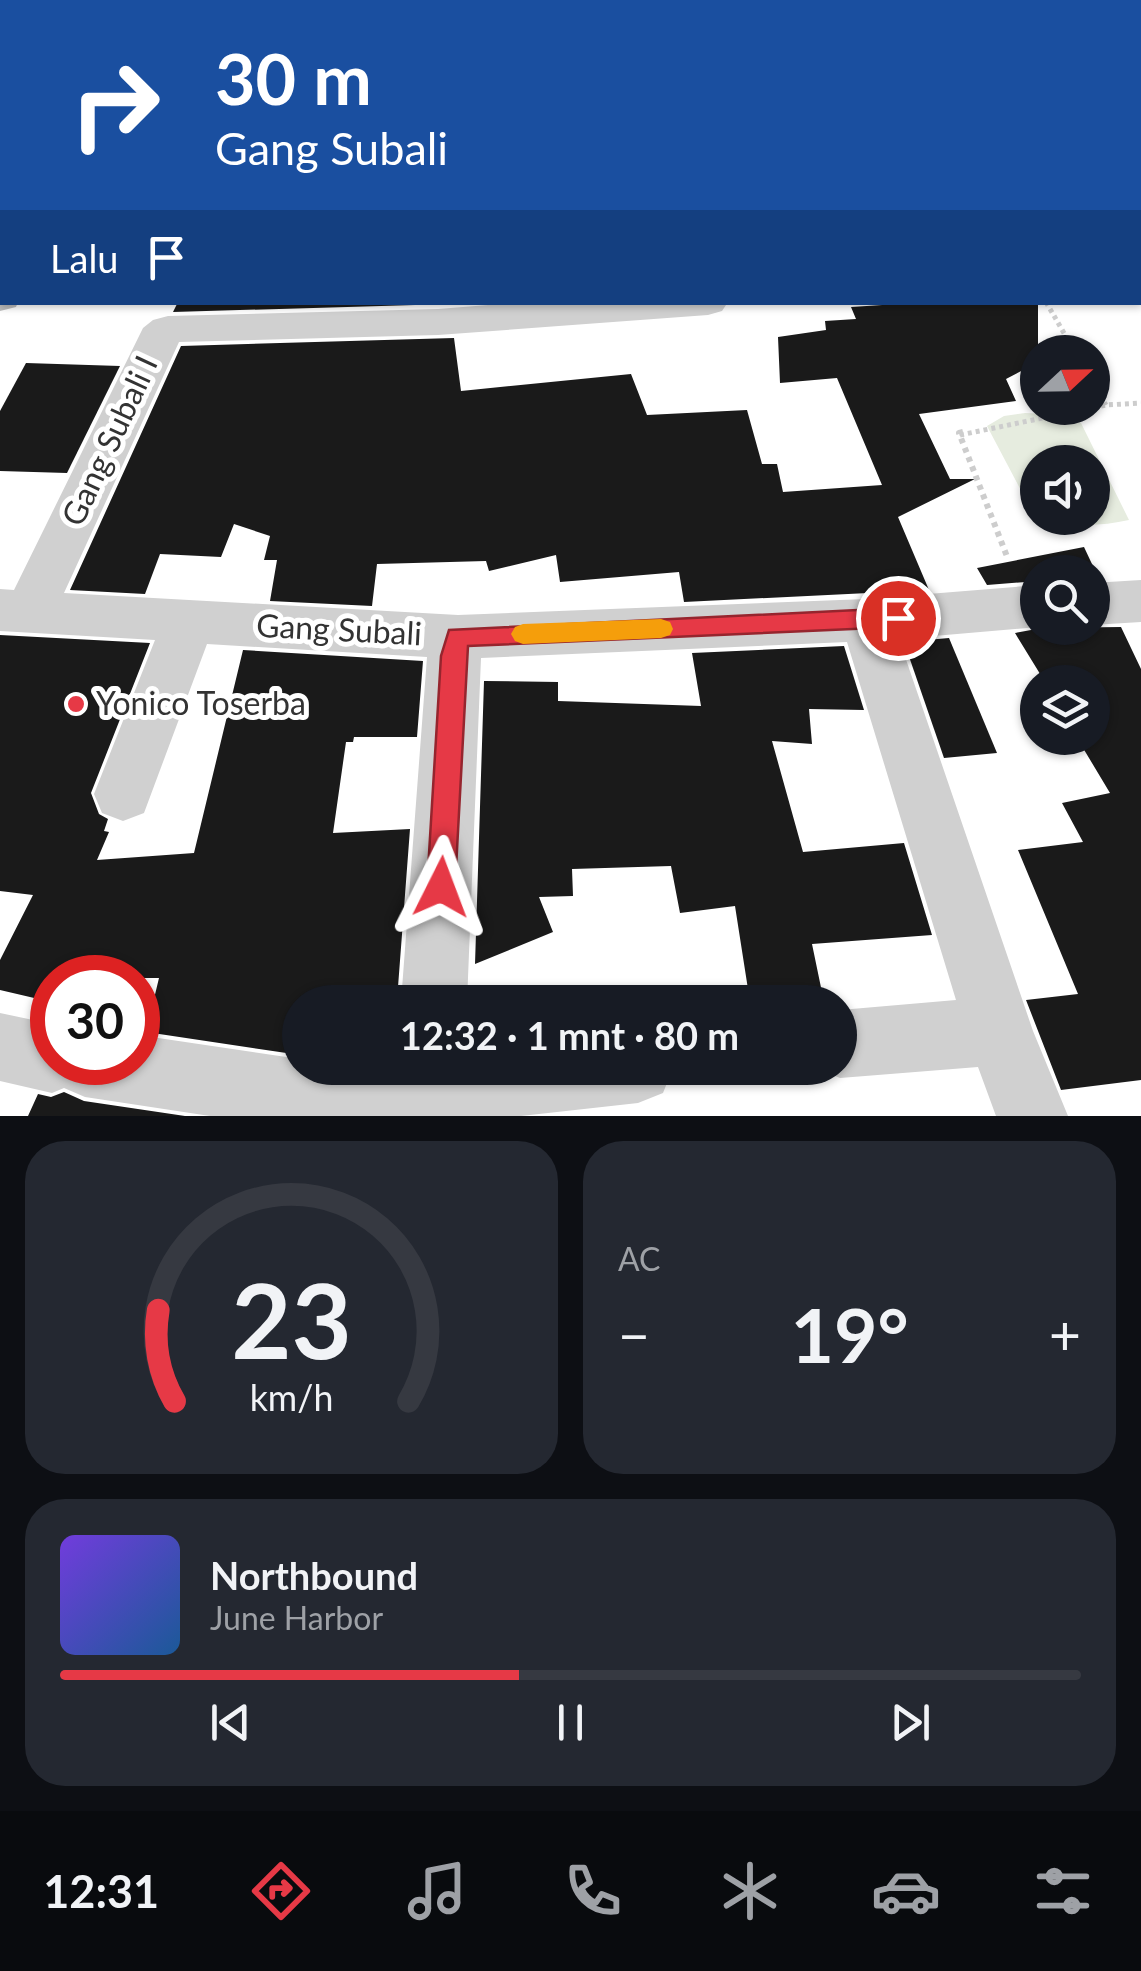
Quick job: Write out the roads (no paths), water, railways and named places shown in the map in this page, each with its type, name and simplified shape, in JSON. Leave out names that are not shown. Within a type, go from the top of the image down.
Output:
[{"type":"main road","points":[[433,0],[442,0]]},
{"type":"street","name":"Gang Subali I","points":[[15,610],[158,338],[168,330],[438,322],[668,305]]},
{"type":"street","name":"Gang Subali","points":[[15,610],[458,637],[866,620],[1020,607]]},
{"type":"street","points":[[866,620],[999,1031],[1032,1116]]},
{"type":"street","points":[[123,794],[189,621]]},
{"type":"street","points":[[435,985],[458,637]]},
{"type":"street","points":[[857,1043],[999,1031]]},
{"type":"street","points":[[160,1073],[394,1108],[414,1116]]},
{"type":"place","name":"Yonico Toserba","points":[[76,704]]}]
